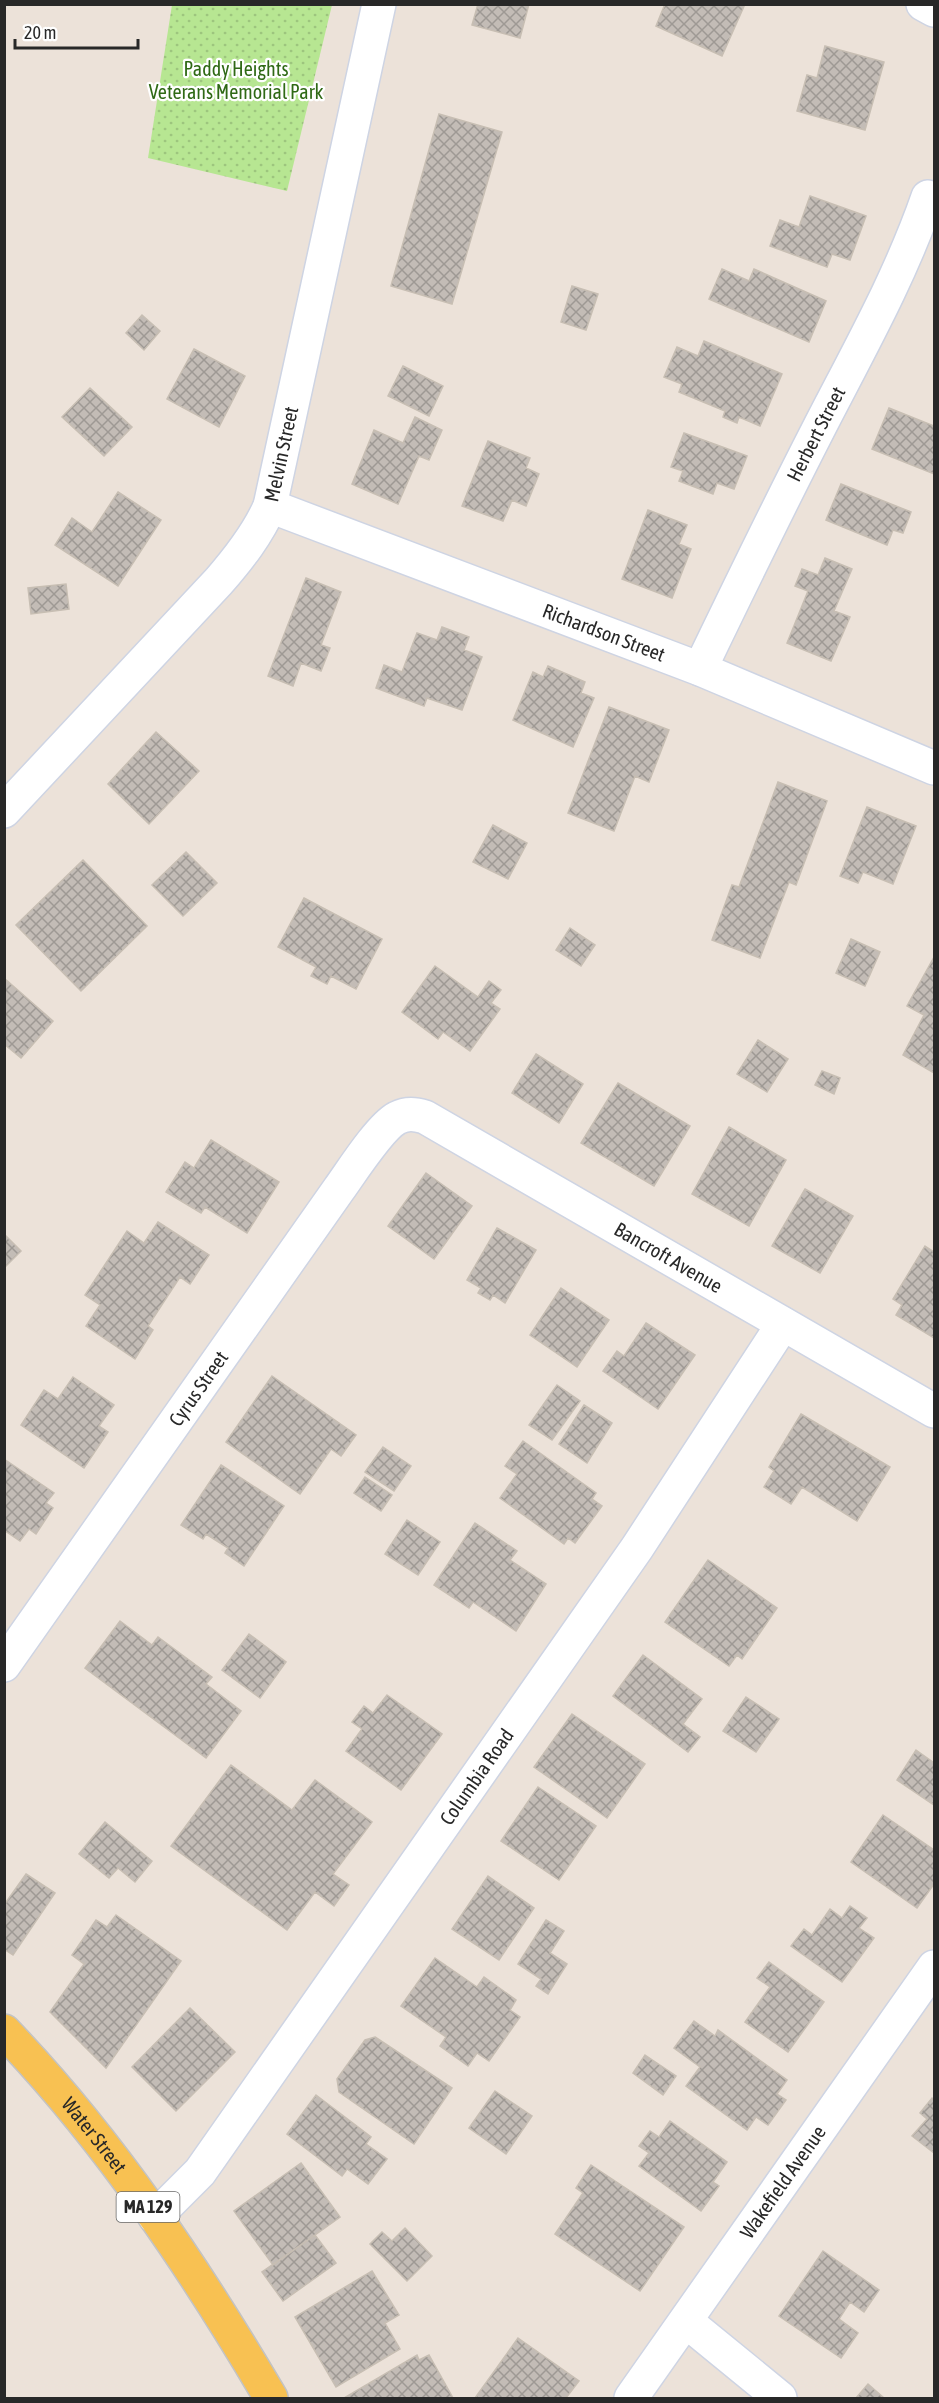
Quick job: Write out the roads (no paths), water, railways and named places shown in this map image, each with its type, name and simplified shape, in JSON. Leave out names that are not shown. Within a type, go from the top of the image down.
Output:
[{"type":"main road","name":"Water Street","points":[[4,2031],[66,2100],[155,2217],[271,2398]]},
{"type":"street","name":"Melvin Street","points":[[4,811],[219,581],[252,540],[270,506],[379,4]]},
{"type":"street","points":[[923,4],[934,10]]},
{"type":"street","name":"Herbert Street","points":[[700,669],[772,519],[888,293],[928,197]]},
{"type":"street","name":"Richardson Street","points":[[270,506],[700,669],[934,768]]},
{"type":"street","name":"Bancroft Avenue","points":[[399,1117],[413,1114],[425,1117],[934,1411]]},
{"type":"street","name":"Cyrus Street","points":[[4,1665],[339,1189],[387,1126],[399,1117]]},
{"type":"street","name":"Columbia Road","points":[[155,2217],[189,2185],[207,2162],[636,1548],[783,1324]]},
{"type":"street","name":"Wakefield Avenue","points":[[631,2398],[687,2322],[934,1967]]},
{"type":"street","points":[[687,2322],[780,2398]]},
{"type":"park label","name":"Paddy Heights Veterans Memorial Park","points":[[236,80]]}]
